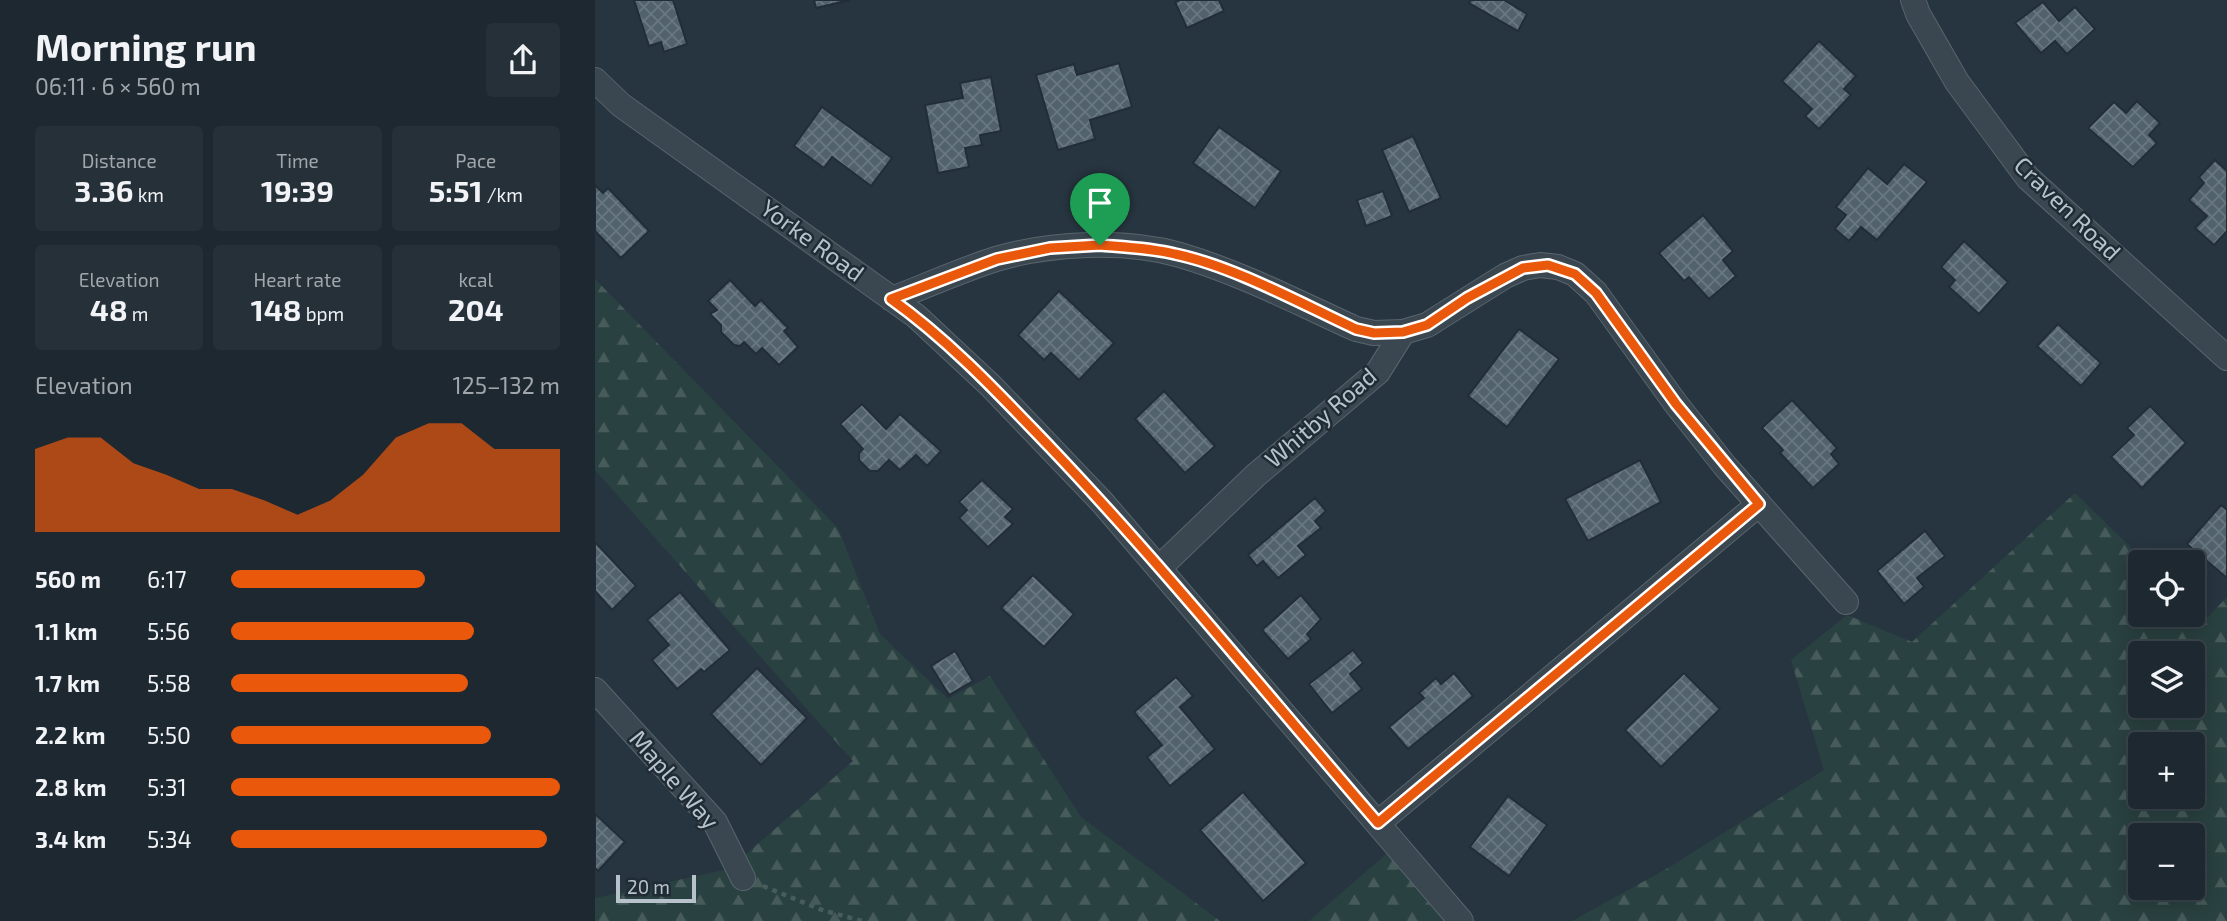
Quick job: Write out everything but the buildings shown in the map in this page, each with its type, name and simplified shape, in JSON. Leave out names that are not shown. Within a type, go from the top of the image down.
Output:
[{"type":"street","name":"Craven Road","points":[[1913,0],[1918,14],[1957,82],[2028,178],[2227,358]]},
{"type":"street","name":"Yorke Road","points":[[595,80],[621,105],[916,316],[991,386],[1102,502],[1461,921]]},
{"type":"street","points":[[891,299],[997,259],[1050,248],[1100,245],[1177,254],[1229,271],[1356,329],[1374,333],[1403,332],[1427,325],[1496,281],[1529,267],[1548,265],[1566,270],[1575,274],[1596,293],[1676,404],[1759,504],[1846,602]]},
{"type":"street","name":"Whitby Road","points":[[1159,568],[1256,475],[1378,372],[1403,332]]},
{"type":"street","points":[[1378,823],[1759,504]]},
{"type":"street","name":"Maple Way","points":[[595,690],[715,822],[743,878]]},
{"type":"path","points":[[743,878],[822,910],[862,921]]},
{"type":"green space","points":[[595,279],[838,528],[880,634],[948,699],[990,676],[1081,817],[1220,921],[595,921],[595,898],[729,869],[853,761],[595,470]]},
{"type":"green space","points":[[2075,493],[2134,550],[2128,550],[2128,627],[2205,627],[2205,618],[2227,597],[2227,921],[1572,921],[1668,868],[1824,770],[1791,660],[1847,615],[1912,642]]},
{"type":"green space","points":[[1398,844],[1463,921],[1309,921]]},
{"type":"route","points":[[1100,245],[1177,254],[1229,271],[1356,329],[1374,333],[1403,332],[1427,325],[1467,298],[1523,268],[1540,265],[1558,267],[1575,274],[1596,293],[1676,404],[1759,504],[1378,823],[1102,502],[991,386],[916,316],[891,299],[997,259],[1050,248],[1100,245]]}]
